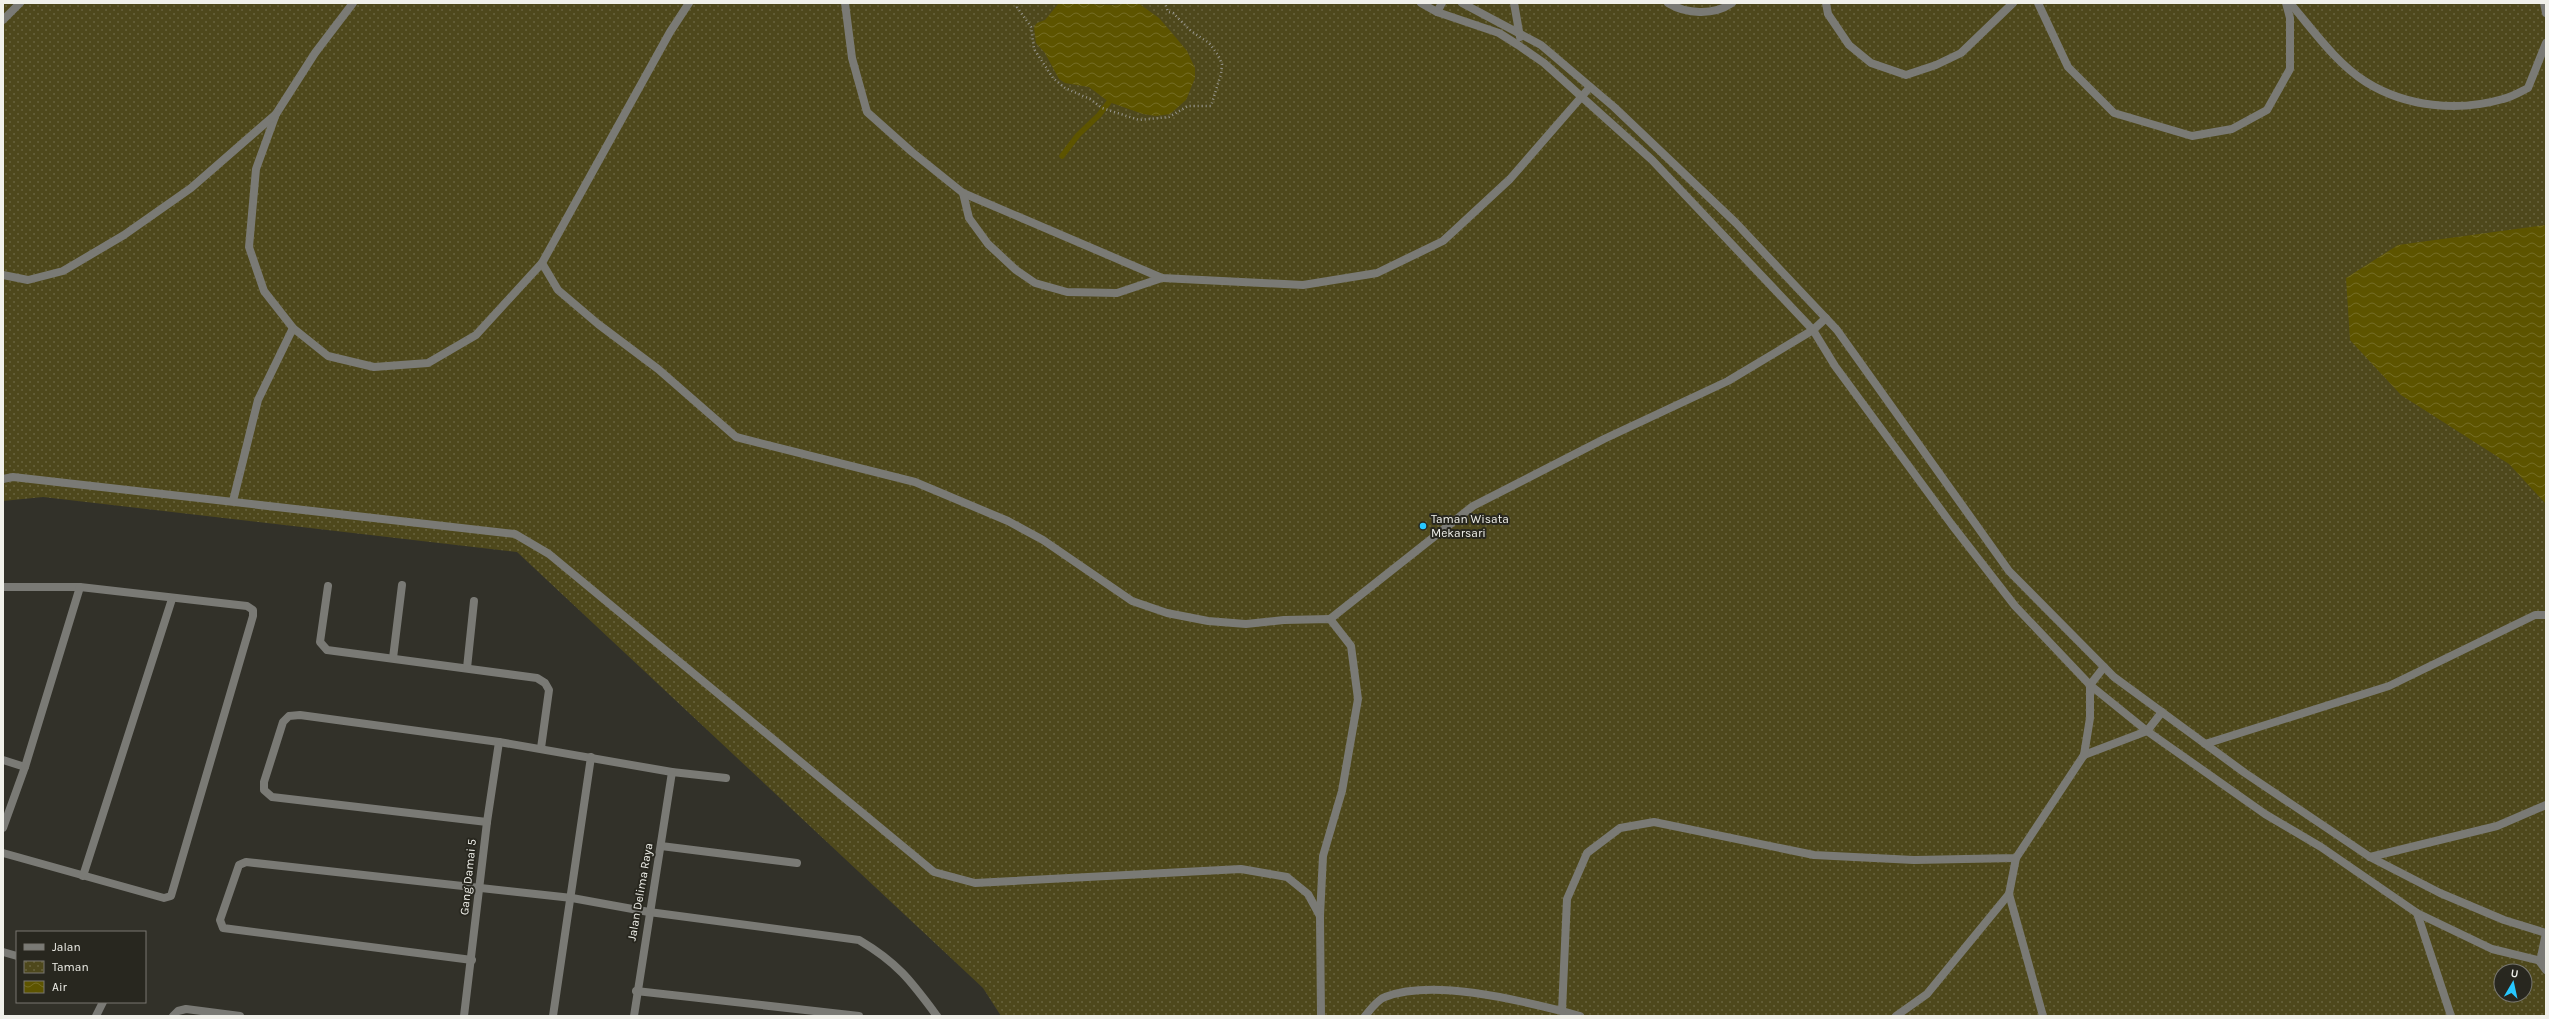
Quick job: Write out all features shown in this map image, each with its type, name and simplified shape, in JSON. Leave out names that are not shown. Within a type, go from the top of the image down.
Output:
[{"type":"street","points":[[3,20],[20,3]]},
{"type":"street","points":[[353,3],[315,53],[276,114],[256,169],[249,247],[264,291],[293,328],[328,356],[374,367],[428,363],[476,335],[542,263],[670,32],[689,3]]},
{"type":"street","points":[[845,3],[852,58],[867,112],[963,193],[1162,278]]},
{"type":"street","points":[[1421,3],[1437,12],[1499,33],[1518,45],[1544,63],[1652,160],[1813,330],[1835,366],[1947,518],[2015,606],[2090,685],[2147,731],[2265,814],[2321,847],[2417,913],[2492,949],[2543,962]]},
{"type":"street","points":[[1437,12],[1442,3]]},
{"type":"street","points":[[1462,3],[1541,45],[1590,87],[1736,223],[1837,330],[2009,572],[2104,667],[2245,773],[2370,857],[2440,893],[2504,920],[2546,933],[2543,962],[2546,970]]},
{"type":"street","points":[[1514,3],[1522,34],[1518,45]]},
{"type":"street","points":[[1668,3],[1678,9],[1702,13],[1732,3]]},
{"type":"street","points":[[1826,3],[1828,14],[1849,45],[1871,63],[1906,75],[1936,65],[1961,53],[2013,3]]},
{"type":"street","points":[[2038,3],[2068,67],[2114,113],[2192,136],[2232,128],[2267,110],[2290,69],[2290,18],[2286,3]]},
{"type":"street","points":[[2290,3],[2333,53],[2365,82],[2404,100],[2449,107],[2504,99],[2528,88],[2546,43]]},
{"type":"street","points":[[2544,3],[2546,13]]},
{"type":"street","points":[[963,193],[969,218],[988,244],[1016,270],[1035,283],[1067,292],[1117,292],[1162,278],[1303,285],[1377,273],[1443,241],[1510,179],[1583,97],[1590,87]]},
{"type":"street","points":[[3,275],[28,280],[63,271],[124,235],[191,188],[276,114]]},
{"type":"street","points":[[542,263],[558,290],[598,324],[658,369],[736,437],[915,482],[1008,521],[1043,540],[1132,601],[1167,613],[1208,621],[1246,624],[1330,619],[1472,506],[1604,439],[1728,381],[1813,330],[1826,318]]},
{"type":"street","points":[[233,501],[258,400],[293,328]]},
{"type":"street","points":[[3,479],[13,477],[515,534],[549,554],[934,872],[975,883],[1241,869],[1287,877],[1308,894],[1320,916]]},
{"type":"street","points":[[393,658],[402,585]]},
{"type":"street","points":[[328,586],[320,642],[323,648],[327,650],[538,678],[545,683],[549,690],[541,748]]},
{"type":"street","points":[[3,587],[80,587],[172,599],[247,606],[253,610],[253,616],[171,896],[164,898],[3,853]]},
{"type":"street","points":[[3,828],[25,767],[80,587]]},
{"type":"street","points":[[83,876],[172,599]]},
{"type":"street","points":[[467,668],[474,601]]},
{"type":"street","points":[[2205,744],[2389,686],[2535,615],[2546,615]]},
{"type":"street","points":[[1321,1016],[1320,916],[1324,856],[1342,791],[1358,698],[1351,646],[1330,619]]},
{"type":"street","points":[[2043,1016],[2009,894],[2016,858],[2084,755],[2090,718],[2090,685],[2104,667]]},
{"type":"street","points":[[2084,755],[2147,731],[2162,712]]},
{"type":"street","points":[[486,822],[272,797],[264,790],[264,782],[283,722],[289,716],[300,715],[541,748],[672,772],[726,778]]},
{"type":"street","name":"Gang Damai 5","points":[[464,1016],[472,960],[486,822],[499,742]]},
{"type":"street","points":[[553,1016],[572,898],[591,757]]},
{"type":"street","points":[[3,760],[25,767]]},
{"type":"street","name":"Jalan Delima Raya","points":[[634,1016],[636,991],[648,912],[661,846],[672,772]]},
{"type":"street","points":[[2370,857],[2497,826],[2546,805]]},
{"type":"street","points":[[1562,1011],[1567,899],[1587,853],[1620,828],[1654,822],[1814,855],[1914,860],[2016,858]]},
{"type":"street","points":[[661,846],[797,863]]},
{"type":"street","points":[[472,960],[223,928],[220,920],[239,865],[246,862],[479,889],[572,898],[648,912],[859,940],[882,953],[904,972],[938,1016]]},
{"type":"street","points":[[1896,1016],[1927,994],[2009,894]]},
{"type":"street","points":[[2417,913],[2451,1016]]},
{"type":"street","points":[[3,952],[16,956]]},
{"type":"street","points":[[1365,1016],[1383,997],[1420,989],[1503,996],[1580,1016]]},
{"type":"street","points":[[636,991],[859,1016]]},
{"type":"street","points":[[96,1016],[103,1003]]},
{"type":"street","points":[[173,1016],[178,1011],[186,1010],[240,1016]]},
{"type":"path","points":[[1018,3],[1018,7],[1033,32],[1034,49],[1053,78],[1065,88],[1090,99],[1102,108],[1139,120],[1169,117],[1188,106],[1211,106],[1222,74],[1222,64],[1218,55],[1209,43],[1191,31],[1173,13],[1168,12],[1165,3]]},
{"type":"green space","name":"Taman Wisata Mekarsari","points":[[3,3],[2546,3],[2546,1016],[1001,1016],[983,988],[517,552],[43,497],[3,501]]},
{"type":"water","points":[[1059,3],[1112,5],[1138,3],[1159,18],[1187,51],[1195,68],[1195,78],[1186,100],[1170,114],[1156,116],[1143,114],[1109,102],[1089,87],[1065,83],[1059,79],[1045,53],[1036,43],[1034,27],[1037,23],[1045,20]]},
{"type":"water","points":[[2546,225],[2546,504],[2509,464],[2401,395],[2350,340],[2346,278],[2398,245]]},
{"type":"waterway","points":[[1062,156],[1078,135],[1099,115],[1109,102]]},
{"type":"place","name":"Taman Wisata Mekarsari","points":[[1423,526]]}]
